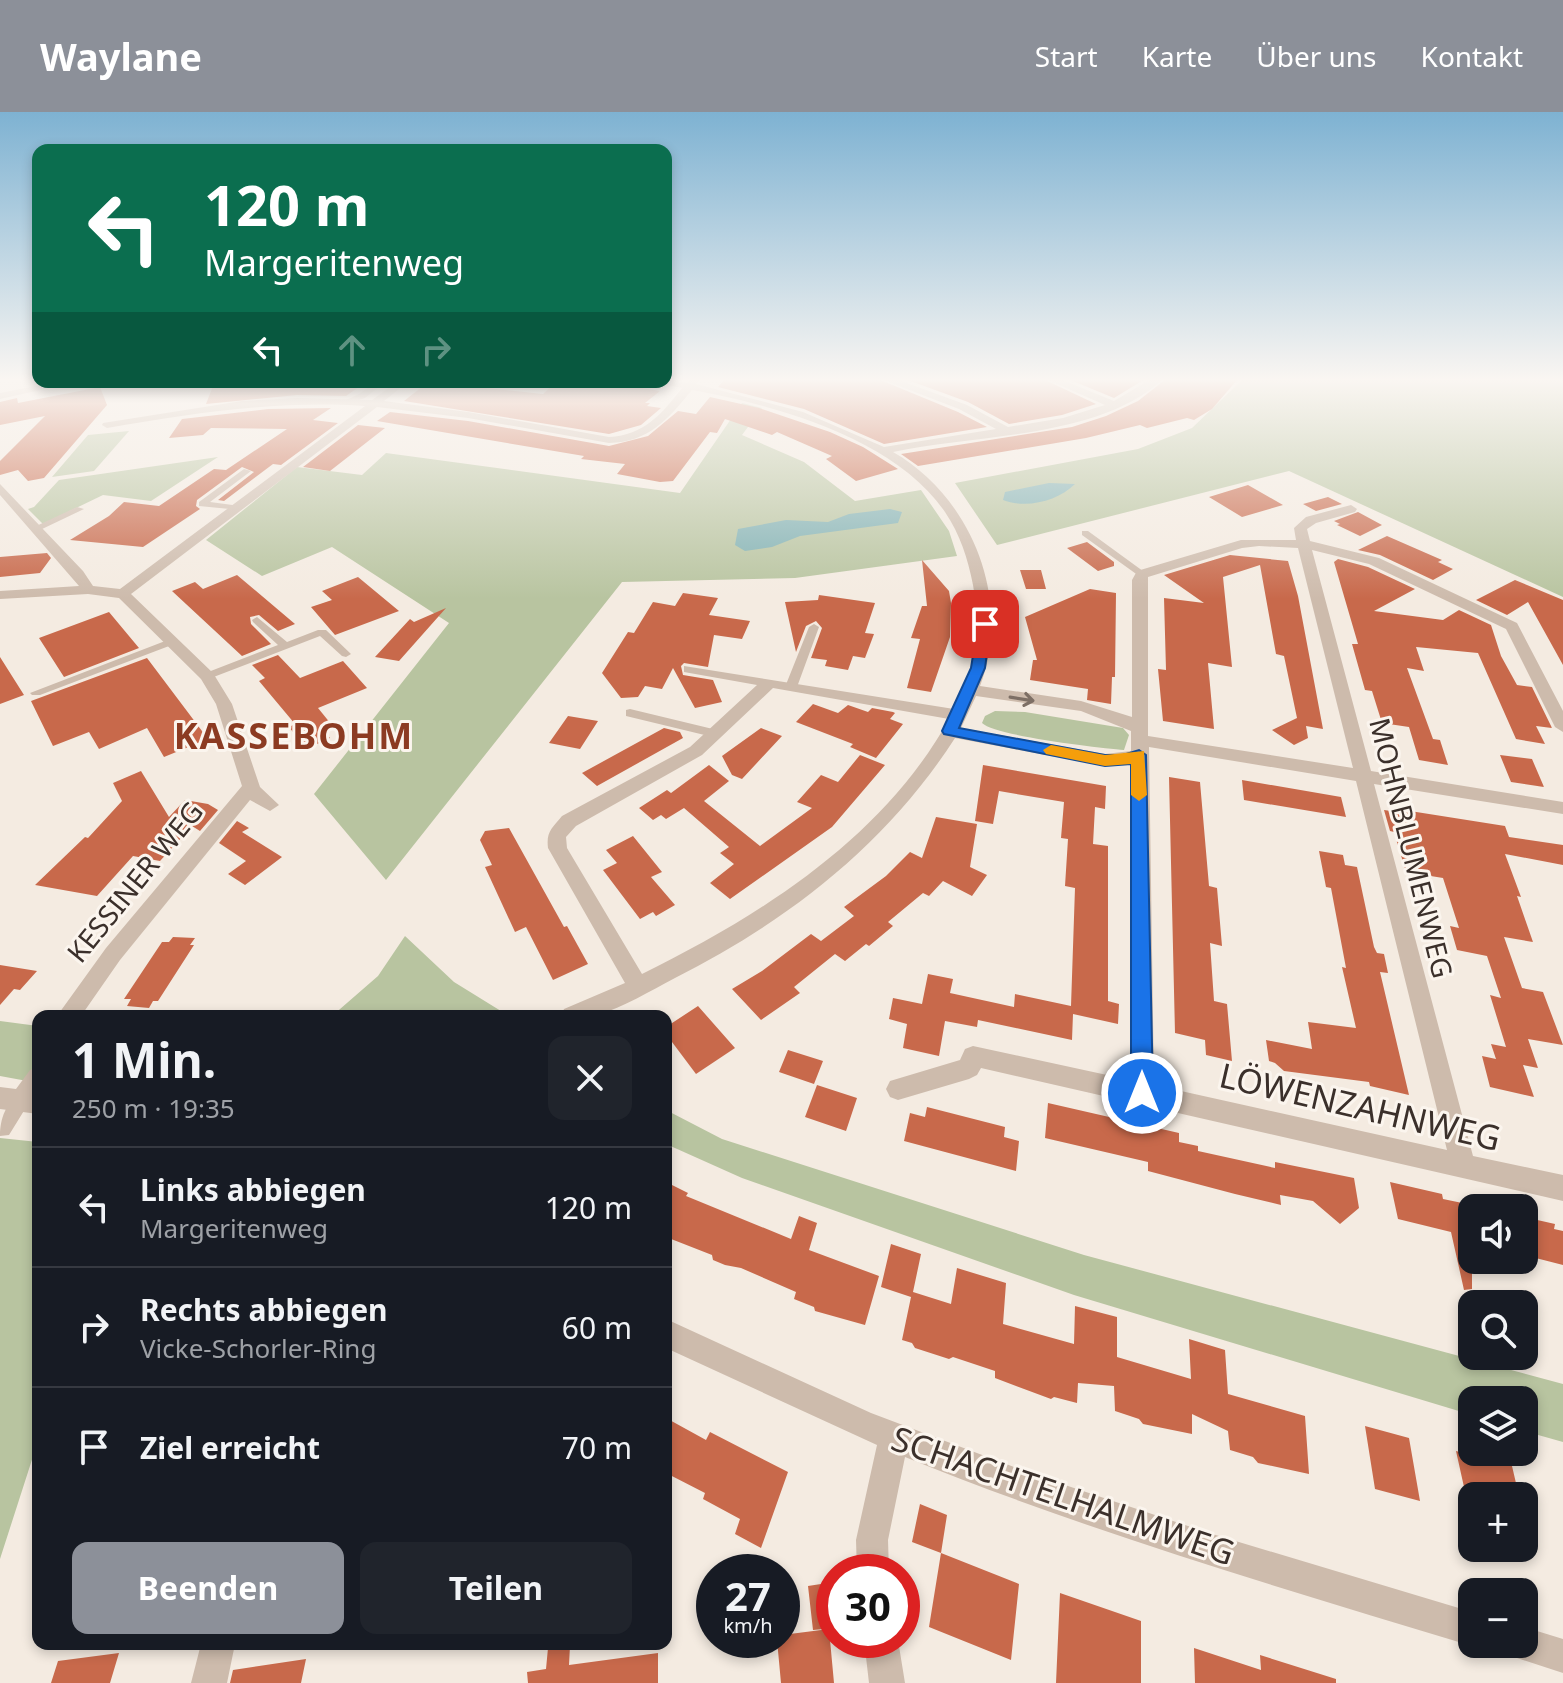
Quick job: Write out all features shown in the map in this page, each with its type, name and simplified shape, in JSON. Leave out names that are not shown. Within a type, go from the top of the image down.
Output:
[{"type":"street","points":[[123,594],[309,452]]},
{"type":"street","points":[[585,1010],[682,966],[739,933],[839,862],[899,802],[954,723],[970,690],[981,656],[985,624],[968,538],[934,490],[885,452]]},
{"type":"street","points":[[0,488],[88,590]]},
{"type":"street","points":[[1304,544],[1300,528],[1305,522],[1351,509]]},
{"type":"street","points":[[1142,1093],[1139,580],[1142,574],[1241,544],[1278,541],[1374,561],[1512,626],[1563,727]]},
{"type":"street","name":"MOHNBLUMENWEG","points":[[1304,544],[1463,1165]]},
{"type":"street","points":[[0,595],[88,590],[123,594],[207,676],[224,704],[251,787],[257,797],[270,805]]},
{"type":"street","points":[[690,669],[791,687],[1105,760],[1125,760],[1139,741]]},
{"type":"street","points":[[1539,678],[1563,681]]},
{"type":"street","points":[[638,986],[558,848],[556,835],[569,821],[696,751],[769,683]]},
{"type":"street","points":[[970,690],[1123,717],[1139,741],[1563,808]]},
{"type":"street","name":"KESSINER WEG","points":[[72,1010],[113,954],[251,787]]},
{"type":"street","name":"LÖWENZAHNWEG","points":[[898,1089],[969,1068],[973,1056],[1563,1188]]},
{"type":"street","name":"SCHACHTELHALMWEG","points":[[672,1336],[894,1437],[1029,1490],[1458,1625]]},
{"type":"street","points":[[872,1554],[872,1540],[894,1437]]},
{"type":"street","points":[[1538,1648],[1563,1656]]},
{"type":"street","points":[[209,1683],[217,1650]]},
{"type":"street","points":[[884,1658],[887,1683]]},
{"type":"lane","points":[[237,508],[202,504],[247,471]]},
{"type":"lane","points":[[37,528],[80,509]]},
{"type":"lane","points":[[1085,533],[1142,574]]},
{"type":"lane","points":[[257,620],[285,646]]},
{"type":"lane","points":[[791,687],[814,627]]},
{"type":"lane","points":[[207,676],[322,632],[346,654]]},
{"type":"lane","points":[[99,677],[176,644]]},
{"type":"lane","points":[[36,693],[176,644]]},
{"type":"lane","points":[[630,713],[717,734]]},
{"type":"lane","points":[[3,1129],[20,1100]]},
{"type":"green space","points":[[73,452],[110,452],[94,471],[52,477]]},
{"type":"green space","points":[[708,452],[782,452],[804,462],[855,501],[921,490],[949,531],[957,556],[795,578],[622,582],[386,880],[314,794],[449,623],[332,547],[262,576],[206,540],[297,467],[362,475],[386,453],[680,493]]},
{"type":"green space","points":[[1120,452],[1563,452],[1563,597],[1289,471],[997,545],[955,483]]},
{"type":"green space","points":[[218,457],[151,501],[103,495],[43,524],[28,509],[34,507],[59,480]]},
{"type":"green space","points":[[995,711],[1025,712],[1123,728],[1129,735],[1124,750],[1026,737],[982,723],[985,716]]},
{"type":"green space","points":[[405,936],[454,982],[499,1010],[339,1010],[378,976]]},
{"type":"green space","points":[[0,1021],[32,1025],[32,1082],[0,1076]]},
{"type":"green space","points":[[672,1113],[722,1139],[1084,1255],[1458,1356],[1458,1370],[1511,1370],[1563,1384],[1563,1442],[1538,1435],[1538,1386],[1458,1386],[1458,1411],[1074,1295],[742,1178],[672,1147]]},
{"type":"green space","points":[[0,1138],[32,1141],[32,1460],[0,1559]]},
{"type":"water","points":[[1049,483],[1075,484],[1060,495],[1042,502],[1022,504],[1003,500],[1005,492]]},
{"type":"water","points":[[890,509],[902,512],[898,523],[800,536],[772,547],[745,551],[735,545],[738,529],[786,520],[828,522],[849,514]]},
{"type":"building","points":[[9,452],[66,452],[44,478],[28,481],[18,470],[0,475],[0,461]]},
{"type":"building","points":[[252,452],[298,452],[281,465],[273,464],[224,501],[218,500],[254,472],[242,467],[197,500],[196,506],[200,509],[143,547],[70,540],[109,516],[124,502],[159,506],[214,469],[226,470]]},
{"type":"building","points":[[322,452],[354,452],[330,471],[303,467]]},
{"type":"building","points":[[562,452],[695,452],[673,481],[660,482],[617,474],[625,464],[581,459],[584,456]]},
{"type":"building","points":[[824,452],[871,452],[898,469],[856,481],[826,459],[832,456]]},
{"type":"building","points":[[912,452],[1000,452],[918,466],[901,454]]},
{"type":"building","points":[[1248,485],[1283,505],[1242,517],[1209,497]]},
{"type":"building","points":[[1328,497],[1342,504],[1316,511],[1303,504]]},
{"type":"building","points":[[1358,512],[1382,525],[1360,536],[1334,521]]},
{"type":"building","points":[[1387,536],[1442,560],[1438,562],[1453,569],[1433,580],[1380,555],[1358,550]]},
{"type":"building","points":[[1087,542],[1114,562],[1114,566],[1098,571],[1067,548]]},
{"type":"building","points":[[47,553],[51,558],[40,573],[0,577],[0,557]]},
{"type":"building","points":[[1230,555],[1288,561],[1298,596],[1323,729],[1306,726],[1308,738],[1294,745],[1272,730],[1297,718],[1284,656],[1276,654],[1260,565],[1223,577],[1232,667],[1208,663],[1214,729],[1163,721],[1158,669],[1166,670],[1164,598],[1204,603],[1164,575]]},
{"type":"building","points":[[1338,559],[1368,567],[1415,589],[1374,611],[1443,620],[1459,610],[1491,625],[1501,656],[1517,685],[1532,687],[1552,728],[1536,726],[1545,744],[1516,739],[1478,653],[1416,647],[1424,671],[1407,668],[1433,739],[1440,740],[1448,765],[1419,760],[1409,727],[1382,723],[1372,691],[1365,690],[1352,644],[1358,644],[1334,562]]},
{"type":"building","points":[[922,560],[949,591],[951,603],[950,637],[931,692],[907,688],[920,639],[911,638],[922,606],[927,606]]},
{"type":"building","points":[[1020,570],[1041,570],[1046,589],[1026,589]]},
{"type":"building","points":[[237,575],[295,624],[278,631],[259,615],[250,617],[251,624],[271,644],[242,656],[172,591],[195,582],[203,589]]},
{"type":"building","points":[[358,577],[399,611],[335,635],[311,607],[332,600],[322,591]]},
{"type":"building","points":[[1515,580],[1563,600],[1563,665],[1528,602],[1507,615],[1476,600]]},
{"type":"building","points":[[1090,589],[1116,593],[1115,677],[1112,677],[1111,704],[1087,700],[1088,689],[1030,680],[1033,660],[1037,660],[1025,617]]},
{"type":"building","points":[[683,593],[718,598],[709,615],[750,621],[742,639],[714,635],[708,667],[684,663],[681,666],[683,675],[713,680],[722,702],[695,708],[673,668],[662,689],[645,686],[638,697],[621,698],[602,673],[628,632],[634,633],[653,602],[675,606]]},
{"type":"building","points":[[819,595],[875,603],[865,633],[874,634],[865,658],[853,656],[848,670],[825,666],[827,660],[811,658],[822,628],[816,621],[806,626],[796,652],[785,602],[818,600]]},
{"type":"building","points":[[446,608],[399,661],[375,657],[410,619],[414,622]]},
{"type":"building","points":[[109,612],[139,648],[64,677],[39,638]]},
{"type":"building","points":[[278,655],[300,678],[343,661],[367,688],[318,708],[331,724],[322,728],[330,738],[306,749],[289,727],[295,724],[259,681],[265,678],[252,665]]},
{"type":"building","points":[[0,657],[24,695],[0,704]]},
{"type":"building","points":[[147,658],[208,739],[164,757],[147,728],[99,749],[89,732],[53,746],[31,701]]},
{"type":"building","points":[[813,704],[838,713],[848,705],[868,712],[872,708],[893,712],[890,719],[903,724],[876,758],[850,747],[853,744],[796,722]]},
{"type":"building","points":[[568,716],[598,721],[580,749],[549,743]]},
{"type":"building","points":[[664,728],[680,732],[683,738],[597,786],[582,773]]},
{"type":"building","points":[[761,728],[782,736],[742,779],[732,775],[722,756]]},
{"type":"building","points":[[860,755],[885,765],[832,827],[730,899],[710,883],[734,864],[720,853],[729,847],[684,808],[666,819],[661,815],[653,820],[639,808],[667,790],[671,793],[709,765],[729,781],[704,801],[760,846],[812,808],[797,802],[821,775],[838,782]]},
{"type":"building","points":[[1500,755],[1532,759],[1544,787],[1511,782]]},
{"type":"building","points":[[983,765],[1106,786],[1105,809],[1095,807],[1093,844],[1108,846],[1108,1001],[1119,1004],[1118,1024],[1073,1014],[1072,1040],[978,1020],[977,1027],[945,1021],[939,1056],[903,1048],[907,1024],[889,1019],[893,998],[922,1004],[928,974],[953,979],[950,993],[1014,1007],[1015,994],[1071,1006],[1075,888],[1065,886],[1068,839],[1061,838],[1064,802],[999,791],[993,824],[975,821]]},
{"type":"building","points":[[141,771],[169,817],[185,800],[208,804],[218,810],[200,831],[192,826],[160,861],[133,856],[97,896],[35,885],[85,837],[88,838],[122,801],[113,783]]},
{"type":"building","points":[[1169,777],[1200,782],[1209,886],[1217,888],[1222,946],[1210,943],[1214,1001],[1227,1004],[1232,1061],[1206,1055],[1205,1040],[1175,1033]]},
{"type":"building","points":[[1242,780],[1341,797],[1346,817],[1244,800]]},
{"type":"building","points":[[1391,808],[1505,826],[1509,837],[1563,845],[1563,865],[1505,854],[1533,942],[1504,937],[1522,988],[1543,992],[1563,1045],[1528,1039],[1538,1068],[1523,1065],[1534,1097],[1490,1087],[1482,1056],[1496,1059],[1491,1044],[1506,1047],[1490,995],[1501,998],[1487,956],[1457,950],[1450,926],[1459,928],[1443,878],[1406,872],[1384,810],[1391,811]]},
{"type":"building","points":[[936,817],[977,824],[970,867],[987,875],[972,896],[943,881],[929,896],[923,893],[888,922],[893,926],[869,946],[866,944],[845,961],[835,954],[794,987],[800,993],[761,1020],[732,989],[811,934],[821,941],[854,916],[844,907],[886,876],[910,852],[922,858]]},
{"type":"building","points":[[237,821],[249,828],[242,832],[282,857],[245,885],[228,874],[246,861],[219,843]]},
{"type":"building","points":[[509,828],[588,964],[553,980],[526,927],[515,932],[485,867],[492,865],[480,840],[485,831]]},
{"type":"building","points":[[633,836],[662,872],[651,877],[675,905],[656,916],[653,912],[640,919],[603,870],[617,863],[606,850]]},
{"type":"building","points":[[1319,851],[1343,855],[1345,865],[1357,867],[1374,947],[1377,953],[1384,954],[1388,973],[1380,972],[1409,1095],[1370,1086],[1369,1082],[1284,1071],[1269,1061],[1266,1040],[1312,1049],[1308,1022],[1356,1028],[1342,967],[1346,968],[1331,888],[1326,887]]},
{"type":"building","points":[[173,937],[195,938],[190,945],[194,945],[158,1001],[153,1001],[149,1008],[127,1006],[131,999],[124,999],[162,942],[169,942]]},
{"type":"building","points":[[0,965],[37,971],[20,990],[14,989],[0,1005]]},
{"type":"building","points":[[698,1006],[735,1048],[696,1074],[672,1042],[672,1023]]},
{"type":"building","points":[[788,1050],[823,1061],[814,1084],[779,1072]]},
{"type":"building","points":[[817,1085],[857,1098],[846,1131],[805,1117]]},
{"type":"building","points":[[1048,1103],[1179,1133],[1179,1142],[1198,1146],[1198,1151],[1275,1168],[1275,1162],[1354,1178],[1359,1208],[1340,1224],[1313,1201],[1280,1195],[1281,1205],[1148,1171],[1148,1162],[1045,1138]]},
{"type":"building","points":[[927,1107],[1005,1127],[1004,1137],[1019,1141],[1016,1171],[904,1141],[910,1113],[925,1117]]},
{"type":"building","points":[[1390,1182],[1442,1194],[1443,1199],[1458,1202],[1458,1263],[1451,1232],[1398,1219]]},
{"type":"building","points":[[672,1185],[688,1193],[686,1196],[791,1239],[799,1216],[817,1223],[809,1250],[879,1276],[865,1325],[815,1311],[814,1307],[794,1299],[796,1292],[741,1268],[713,1260],[712,1255],[672,1239]]},
{"type":"building","points":[[1538,1220],[1555,1224],[1554,1229],[1563,1231],[1563,1265],[1538,1259]]},
{"type":"building","points":[[891,1244],[921,1254],[913,1292],[951,1304],[957,1268],[1006,1283],[1003,1324],[1074,1344],[1075,1306],[1117,1317],[1117,1357],[1191,1379],[1189,1339],[1225,1350],[1228,1394],[1305,1416],[1309,1474],[1258,1463],[1253,1457],[1230,1450],[1228,1431],[1192,1414],[1192,1434],[1143,1424],[1139,1419],[1115,1411],[1114,1386],[1078,1383],[1077,1403],[1054,1397],[1051,1399],[995,1378],[995,1371],[915,1348],[912,1343],[902,1340],[911,1297],[881,1287]]},
{"type":"building","points":[[1460,1274],[1472,1274],[1472,1289],[1464,1290]]},
{"type":"building","points":[[672,1421],[706,1440],[710,1432],[788,1472],[761,1548],[735,1534],[740,1519],[703,1499],[705,1493],[672,1476]]},
{"type":"building","points":[[1365,1426],[1409,1438],[1420,1501],[1375,1489]]},
{"type":"building","points":[[1459,1466],[1512,1466],[1516,1482],[1463,1482]]},
{"type":"building","points":[[920,1504],[947,1515],[941,1553],[912,1542]]},
{"type":"building","points":[[941,1553],[1019,1584],[1011,1660],[929,1627]]},
{"type":"building","points":[[816,1585],[816,1630],[813,1630],[808,1586]]},
{"type":"building","points":[[1060,1593],[1141,1621],[1141,1683],[1056,1683]]},
{"type":"building","points":[[816,1631],[816,1658],[832,1658],[834,1683],[781,1683],[779,1658],[800,1658],[800,1633]]},
{"type":"building","points":[[1194,1648],[1261,1670],[1260,1655],[1336,1679],[1336,1683],[1195,1683]]},
{"type":"building","points":[[548,1650],[570,1650],[569,1665],[658,1653],[658,1683],[528,1683],[527,1672],[546,1669]]},
{"type":"building","points":[[119,1653],[110,1683],[51,1683],[58,1661]]},
{"type":"building","points":[[306,1659],[301,1683],[230,1683],[233,1670]]},
{"type":"slow traffic","points":[[1051,750],[1105,760],[1125,760],[1139,755],[1139,795]]},
{"type":"district","name":"KASSEBOHM","points":[[294,736]]},
{"type":"route","points":[[985,624],[978,668],[949,731],[1105,760],[1125,760],[1139,755],[1142,1093]]}]
